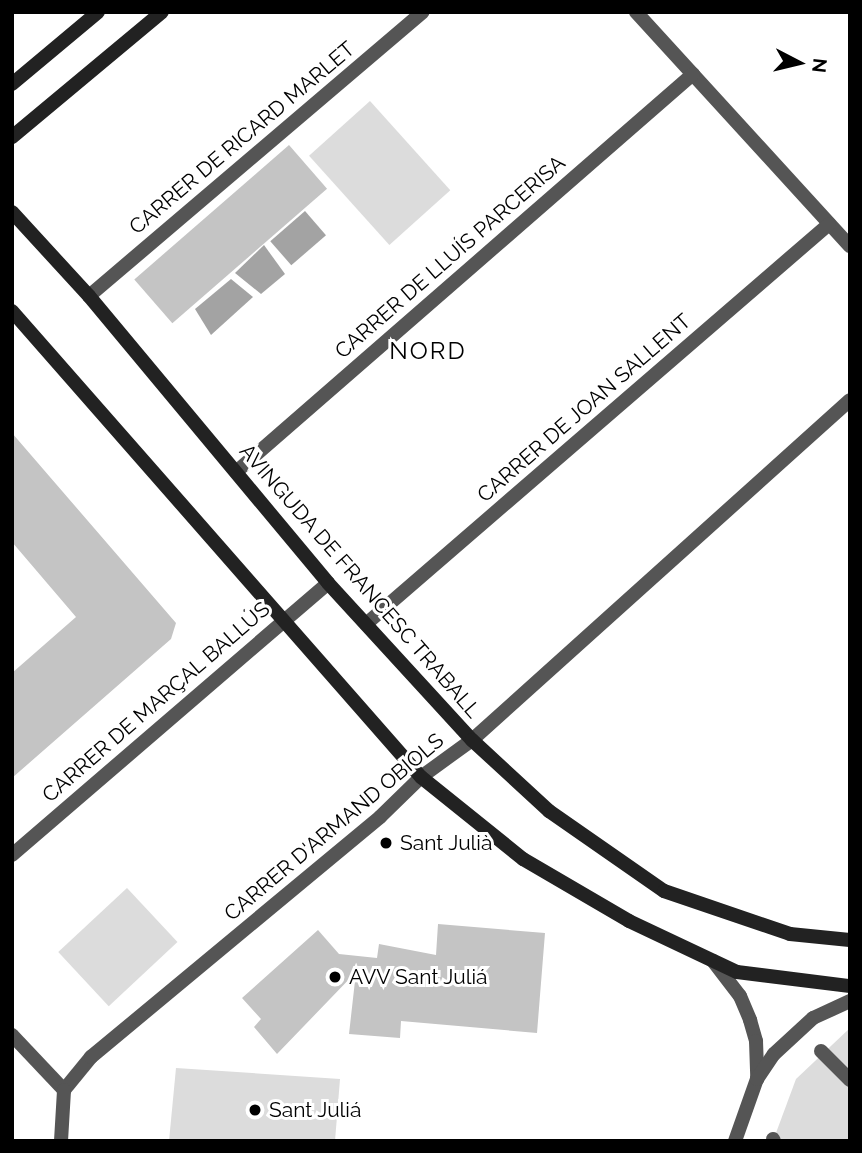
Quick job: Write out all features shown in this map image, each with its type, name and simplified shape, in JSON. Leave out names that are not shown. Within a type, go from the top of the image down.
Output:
[{"type":"street","points":[[12,84],[98,12]]},
{"type":"street","points":[[12,137],[162,12]]},
{"type":"street","name":"CARRER DE RICARD MARLET","points":[[89,296],[423,12]]},
{"type":"street","points":[[636,12],[850,246]]},
{"type":"street","name":"CARRER DE LLUÍS PARCERISA","points":[[236,472],[693,74]]},
{"type":"street","name":"AVINGUDA DE FRANCESC TRABALL","points":[[12,212],[89,296],[328,583],[472,740],[549,811],[664,891],[790,934],[850,940]]},
{"type":"street","name":"CARRER DE JOAN SALLENT","points":[[366,624],[829,224]]},
{"type":"street","points":[[12,311],[281,621],[421,777],[523,859],[629,921],[737,972],[850,986]]},
{"type":"street","name":"CARRER D'ARMAND OBIOLS","points":[[64,1090],[91,1057],[380,817],[421,777],[472,740],[850,400]]},
{"type":"street","name":"CARRER DE MARÇAL BALLÚS","points":[[12,855],[328,583]]},
{"type":"street","points":[[713,961],[740,996],[750,1020],[756,1041],[757,1079]]},
{"type":"street","points":[[735,1141],[757,1079],[774,1054],[813,1018],[850,1001]]},
{"type":"street","points":[[12,1035],[64,1090],[61,1141]]},
{"type":"street","points":[[821,1051],[850,1080]]},
{"type":"shaded area","points":[[370,101],[450,190],[389,245],[309,156]]},
{"type":"shaded area","points":[[305,211],[326,235],[291,265],[270,241]]},
{"type":"shaded area","points":[[264,245],[285,274],[261,294],[235,273]]},
{"type":"shaded area","points":[[231,279],[253,297],[211,335],[195,309]]},
{"type":"shaded area","points":[[127,888],[177,942],[109,1006],[58,952]]},
{"type":"shaded area","points":[[850,1028],[850,1141],[773,1141],[796,1079]]},
{"type":"shaded area","name":"Sant Juliá","points":[[176,1068],[340,1079],[335,1141],[169,1141]]},
{"type":"building","points":[[289,145],[327,189],[172,323],[134,279]]},
{"type":"building","points":[[12,433],[176,623],[171,639],[12,778],[12,673],[76,617],[12,542]]},
{"type":"building","points":[[438,924],[545,933],[537,1033],[401,1021],[400,1038],[349,1034],[356,972],[277,1054],[254,1027],[261,1019],[242,998],[318,930],[339,954],[377,958],[379,944],[436,955]]},
{"type":"place","name":"Sant Julià","points":[[386,843]]},
{"type":"place","name":"AVV Sant Juliá","points":[[335,977]]},
{"type":"place","name":"Sant Juliá","points":[[255,1110]]},
{"type":"district","name":"NORD","points":[[428,351]]}]
